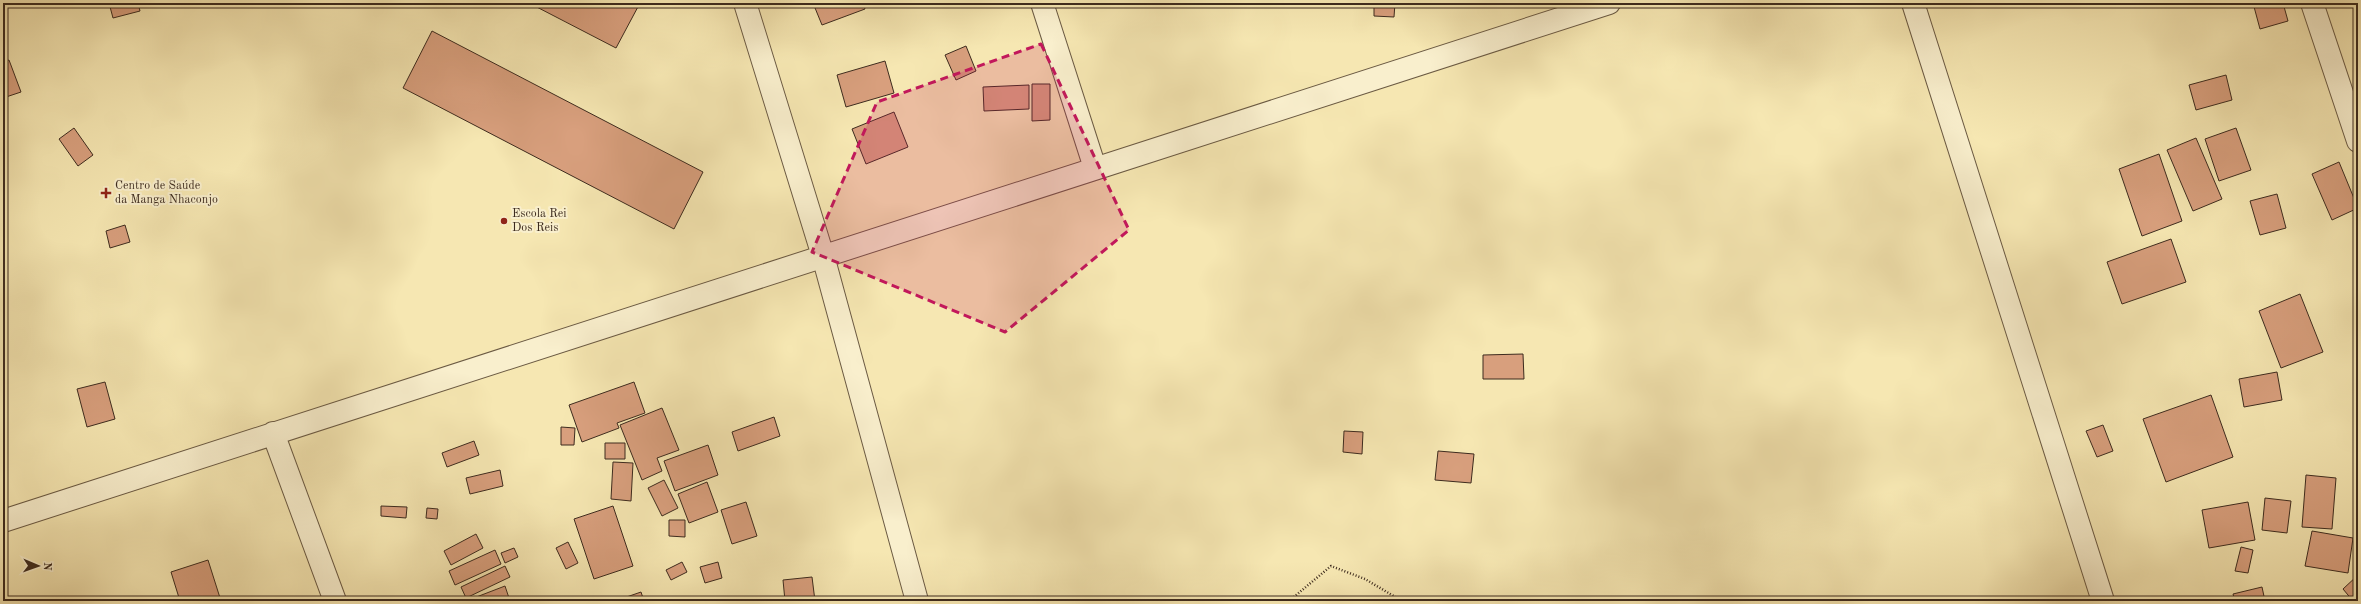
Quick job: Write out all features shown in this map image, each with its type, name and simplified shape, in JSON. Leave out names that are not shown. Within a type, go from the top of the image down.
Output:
[{"type":"street","points":[[745,3],[823,256],[918,601]]},
{"type":"street","points":[[1042,3],[1095,168]]},
{"type":"street","points":[[3,521],[1609,3]]},
{"type":"street","points":[[1913,3],[2104,601]]},
{"type":"street","points":[[2312,3],[2358,141]]},
{"type":"street","points":[[273,433],[335,601]]},
{"type":"path","points":[[1289,601],[1331,566],[1364,579],[1402,601]]},
{"type":"highlighted area","points":[[1041,44],[1129,230],[1005,332],[812,252],[877,102]]},
{"type":"building","points":[[109,3],[138,3],[140,11],[113,18]]},
{"type":"building","points":[[529,3],[640,3],[616,48]]},
{"type":"building","points":[[813,3],[863,3],[865,9],[822,25]]},
{"type":"building","points":[[1374,3],[1395,3],[1394,17],[1374,16]]},
{"type":"building","points":[[2253,3],[2283,3],[2288,21],[2260,29]]},
{"type":"building","points":[[432,31],[703,172],[674,229],[403,88]]},
{"type":"building","points":[[966,46],[976,71],[956,80],[945,55]]},
{"type":"building","points":[[9,60],[21,92],[3,98],[3,62]]},
{"type":"building","points":[[885,61],[894,93],[846,107],[837,75]]},
{"type":"building","points":[[2226,75],[2232,100],[2196,110],[2189,85]]},
{"type":"building","points":[[1032,84],[1050,84],[1050,120],[1032,121]]},
{"type":"building","points":[[1029,85],[1029,109],[984,111],[983,87]]},
{"type":"building","points":[[894,112],[908,147],[866,164],[852,129]]},
{"type":"building","points":[[74,128],[93,155],[78,166],[59,139]]},
{"type":"building","points":[[2236,128],[2251,170],[2219,181],[2205,139]]},
{"type":"building","points":[[2196,138],[2222,199],[2193,211],[2167,150]]},
{"type":"building","points":[[2159,154],[2182,221],[2142,236],[2119,169]]},
{"type":"building","points":[[2339,162],[2358,208],[2332,220],[2312,174]]},
{"type":"building","points":[[2277,194],[2286,228],[2260,235],[2250,201]]},
{"type":"building","points":[[125,225],[130,242],[110,248],[106,231]]},
{"type":"building","points":[[2171,239],[2186,282],[2122,304],[2107,262]]},
{"type":"building","points":[[2300,294],[2323,352],[2281,368],[2259,311]]},
{"type":"building","points":[[1523,354],[1524,379],[1483,379],[1483,355]]},
{"type":"building","points":[[2277,372],[2282,400],[2244,407],[2239,379]]},
{"type":"building","points":[[105,382],[115,419],[87,427],[77,389]]},
{"type":"building","points":[[634,382],[645,413],[617,423],[619,428],[582,442],[569,405]]},
{"type":"building","points":[[2211,395],[2233,457],[2166,482],[2143,419]]},
{"type":"building","points":[[662,408],[679,450],[657,458],[662,471],[642,480],[620,425]]},
{"type":"building","points":[[774,417],[780,436],[738,451],[732,432]]},
{"type":"building","points":[[2103,425],[2113,451],[2097,457],[2086,431]]},
{"type":"building","points":[[561,427],[575,428],[574,445],[561,445]]},
{"type":"building","points":[[1344,431],[1363,432],[1362,454],[1343,452]]},
{"type":"building","points":[[474,441],[479,455],[447,467],[442,453]]},
{"type":"building","points":[[605,443],[625,443],[625,459],[605,459]]},
{"type":"building","points":[[708,445],[718,475],[675,491],[664,461]]},
{"type":"building","points":[[1438,451],[1474,454],[1471,483],[1435,480]]},
{"type":"building","points":[[613,462],[633,463],[631,501],[611,499]]},
{"type":"building","points":[[500,470],[503,486],[470,494],[466,478]]},
{"type":"building","points":[[2306,475],[2336,478],[2332,529],[2302,527]]},
{"type":"building","points":[[664,480],[678,508],[662,516],[648,488]]},
{"type":"building","points":[[707,482],[718,512],[689,523],[678,494]]},
{"type":"building","points":[[2265,498],[2291,501],[2287,533],[2262,530]]},
{"type":"building","points":[[746,502],[757,536],[732,544],[721,510]]},
{"type":"building","points":[[2248,502],[2255,540],[2209,548],[2202,510]]},
{"type":"building","points":[[381,506],[407,507],[406,518],[381,516]]},
{"type":"building","points":[[613,506],[633,566],[594,579],[574,519]]},
{"type":"building","points":[[427,508],[438,509],[437,519],[426,518]]},
{"type":"building","points":[[669,520],[685,520],[685,537],[669,536]]},
{"type":"building","points":[[2312,531],[2353,538],[2348,573],[2305,566]]},
{"type":"building","points":[[476,534],[483,548],[451,565],[444,551]]},
{"type":"building","points":[[568,542],[578,563],[566,569],[556,548]]},
{"type":"building","points":[[2241,547],[2253,550],[2248,573],[2235,571]]},
{"type":"building","points":[[514,548],[518,557],[505,563],[501,553]]},
{"type":"building","points":[[495,550],[501,564],[455,585],[449,571]]},
{"type":"building","points":[[208,560],[221,601],[180,601],[171,572]]},
{"type":"building","points":[[682,562],[687,572],[671,580],[666,570]]},
{"type":"building","points":[[718,562],[722,578],[705,583],[700,567]]},
{"type":"building","points":[[505,566],[510,577],[466,598],[461,587]]},
{"type":"building","points":[[2358,575],[2358,601],[2353,601],[2343,589]]},
{"type":"building","points":[[812,577],[815,601],[785,601],[783,580]]},
{"type":"building","points":[[505,586],[510,601],[466,601]]},
{"type":"building","points":[[2262,587],[2265,601],[2235,601],[2233,594]]},
{"type":"building","points":[[641,592],[644,601],[615,601]]},
{"type":"building","points":[[2226,597],[2227,601],[2195,601]]},
{"type":"place","name":"Centro de Saúde da Manga Nhaconjo","points":[[106,193]]},
{"type":"place","name":"Escola Rei Dos Reis","points":[[504,221]]}]
